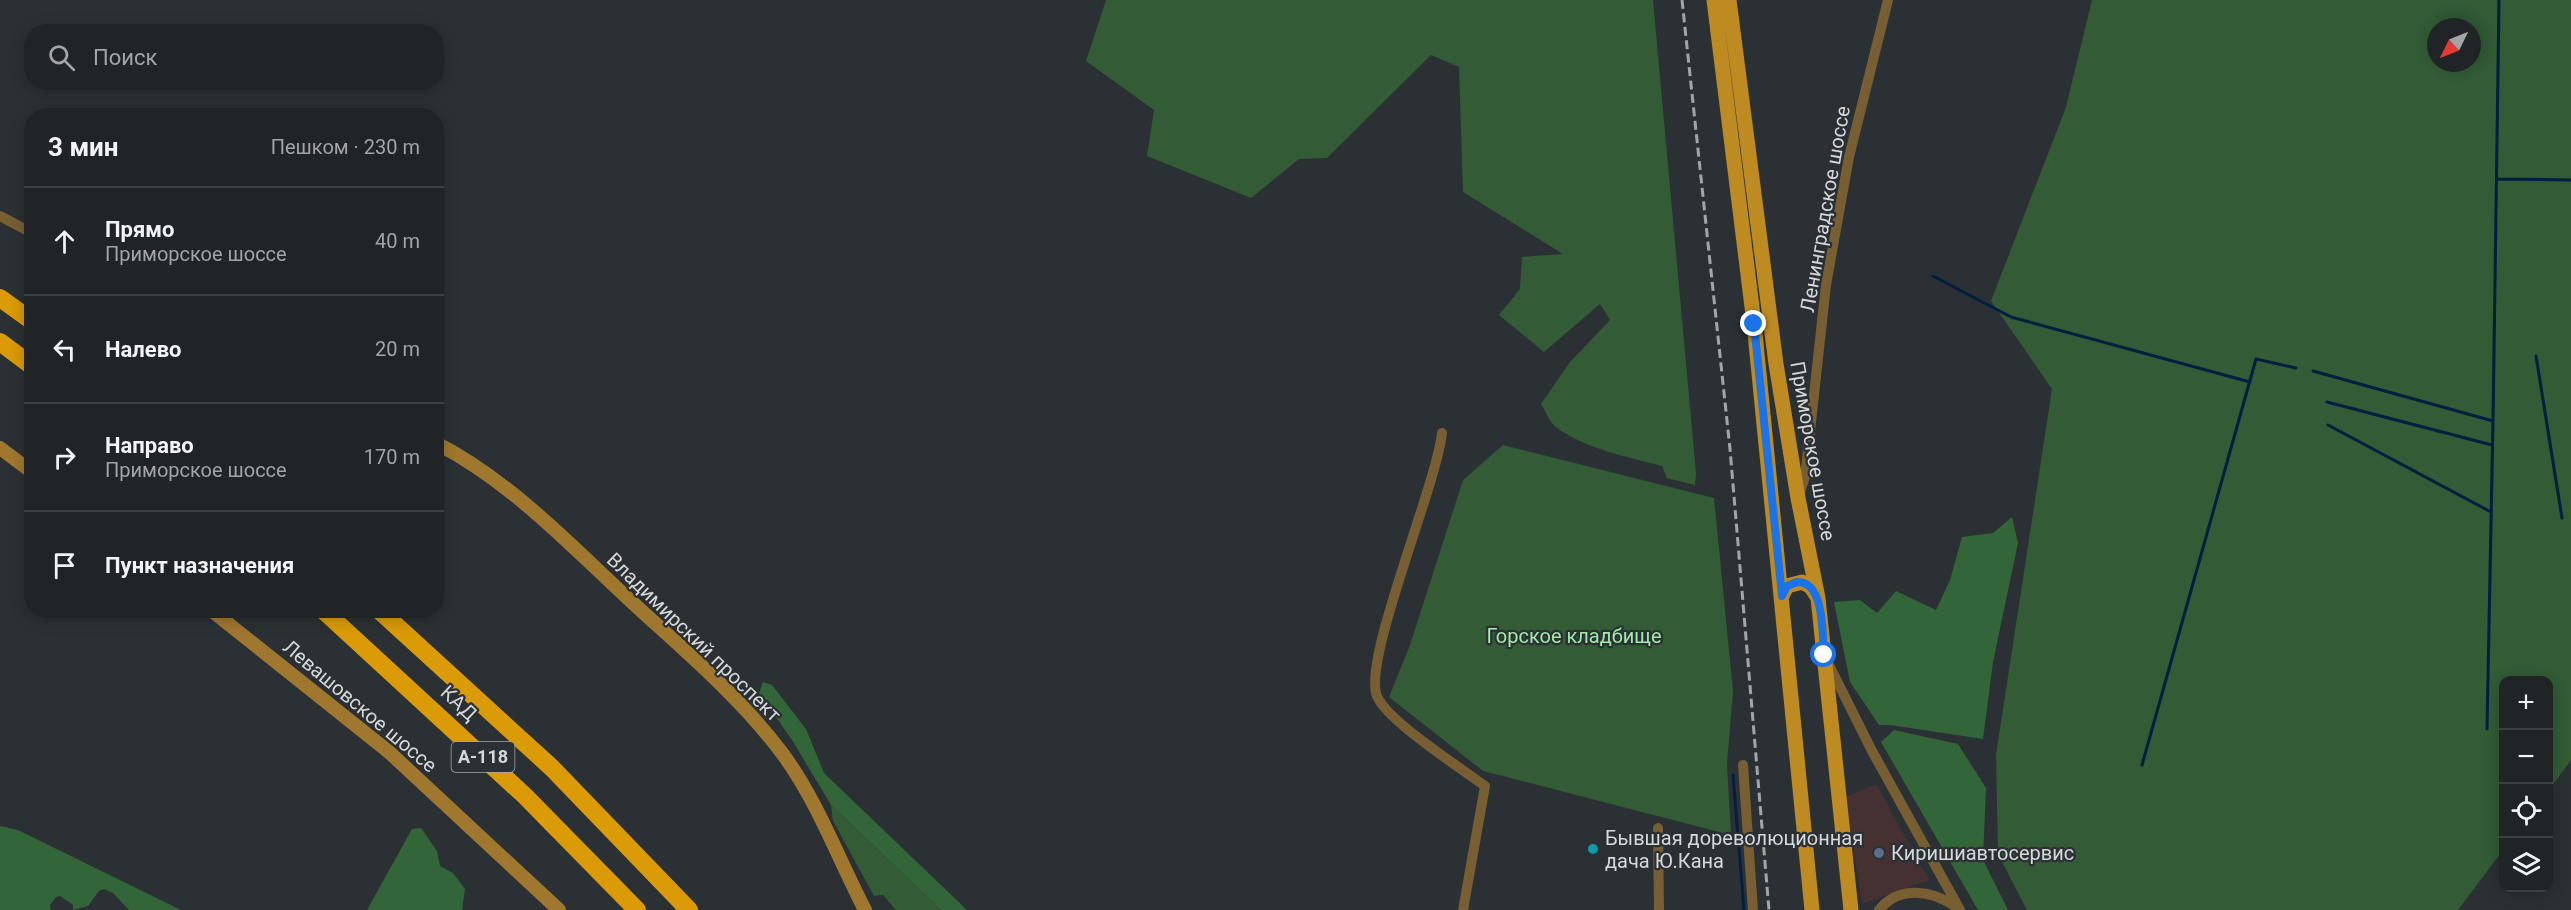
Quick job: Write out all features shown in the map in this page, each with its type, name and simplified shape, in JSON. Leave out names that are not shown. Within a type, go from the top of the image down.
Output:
[{"type":"highway","points":[[0,298],[24,315]]},
{"type":"highway","points":[[0,342],[24,360]]},
{"type":"highway","name":"КАД","points":[[332,618],[525,796],[637,910]]},
{"type":"highway","name":"КАД","points":[[388,618],[552,768],[689,910]]},
{"type":"main road","name":"Приморское шоссе","points":[[1714,0],[1754,324],[1812,910]]},
{"type":"main road","name":"Приморское шоссе","points":[[1729,0],[1760,258],[1798,498],[1818,598],[1851,910]]},
{"type":"main road","points":[[0,448],[24,466]]},
{"type":"main road","name":"Владимирский проспект","points":[[444,448],[495,480],[533,511],[721,685],[757,722],[783,754],[810,798],[865,910]]},
{"type":"main road","points":[[1782,596],[1787,586],[1802,582],[1812,587],[1818,598]]},
{"type":"main road","name":"Левашовское шоссе","points":[[221,618],[389,752],[559,910]]},
{"type":"street","name":"Ленинградское шоссе","points":[[1798,498],[1804,477],[1826,285],[1835,232],[1849,157],[1888,0]]},
{"type":"street","points":[[0,216],[24,229]]},
{"type":"street","points":[[1442,433],[1431,483],[1384,634],[1374,675],[1377,697],[1394,718],[1485,786],[1463,910]]},
{"type":"street","points":[[1824,655],[1872,751],[1959,909]]},
{"type":"street","points":[[1743,765],[1753,910]]},
{"type":"street","points":[[1658,828],[1659,910]]},
{"type":"street","points":[[1878,910],[1895,897],[1909,893],[1942,897],[1959,909]]},
{"type":"shaded area","points":[[1876,784],[1929,880],[1862,904],[1845,797]]},
{"type":"green space","points":[[1106,0],[1653,0],[1696,473],[1695,485],[1667,478],[1662,466],[1608,452],[1581,442],[1557,428],[1548,417],[1541,404],[1570,362],[1610,320],[1600,304],[1544,352],[1499,315],[1520,289],[1522,257],[1563,254],[1463,192],[1459,67],[1431,55],[1327,158],[1299,159],[1251,198],[1147,156],[1154,110],[1086,61]]},
{"type":"green space","points":[[2092,0],[2571,0],[2571,760],[2553,785],[2553,676],[2499,676],[2499,855],[2458,910],[2027,910],[1998,854],[1996,755],[2052,389],[1991,301],[2066,107]]},
{"type":"green space","name":"Горское кладбище","points":[[1503,445],[1714,498],[1733,691],[1727,764],[1731,835],[1483,771],[1389,697],[1410,645],[1463,480]]},
{"type":"green space","points":[[2012,517],[2018,543],[1993,662],[1983,739],[1879,725],[1850,682],[1834,602],[1860,600],[1877,613],[1896,591],[1936,610],[1950,580],[1962,537],[1993,533]]},
{"type":"green space","points":[[763,682],[772,685],[806,729],[824,773],[967,910],[941,910],[831,805],[792,740],[759,693]]},
{"type":"green space","points":[[1894,730],[1958,744],[1986,788],[1983,860],[2008,910],[1978,910],[1881,742]]},
{"type":"green space","points":[[831,805],[941,910],[896,910],[883,895],[874,896],[833,821]]},
{"type":"green space","points":[[0,826],[18,830],[181,910],[129,910],[113,893],[104,889],[99,891],[88,906],[73,910],[73,905],[60,896],[56,897],[50,905],[51,910],[0,910]]},
{"type":"green space","points":[[421,828],[437,851],[440,866],[453,873],[465,889],[462,910],[367,910],[412,829]]},
{"type":"waterway","points":[[2313,371],[2493,421],[2499,0]]},
{"type":"waterway","points":[[2497,179],[2571,180]]},
{"type":"waterway","points":[[1933,276],[2011,317],[2250,382]]},
{"type":"waterway","points":[[2536,356],[2562,518]]},
{"type":"waterway","points":[[2142,765],[2256,359],[2296,368]]},
{"type":"waterway","points":[[2327,402],[2492,445]]},
{"type":"waterway","points":[[2487,729],[2493,421]]},
{"type":"waterway","points":[[2328,425],[2491,512]]},
{"type":"waterway","points":[[1733,775],[1744,910]]},
{"type":"railway","points":[[1682,0],[1730,449],[1769,910]]},
{"type":"place","name":"Бывшая дореволюционная дача Ю.Кана","points":[[1593,849]]},
{"type":"place","name":"Киришиавтосервис","points":[[1879,853]]},
{"type":"route","points":[[1754,324],[1782,596],[1787,586],[1797,582],[1812,587],[1818,598],[1824,655]]}]
